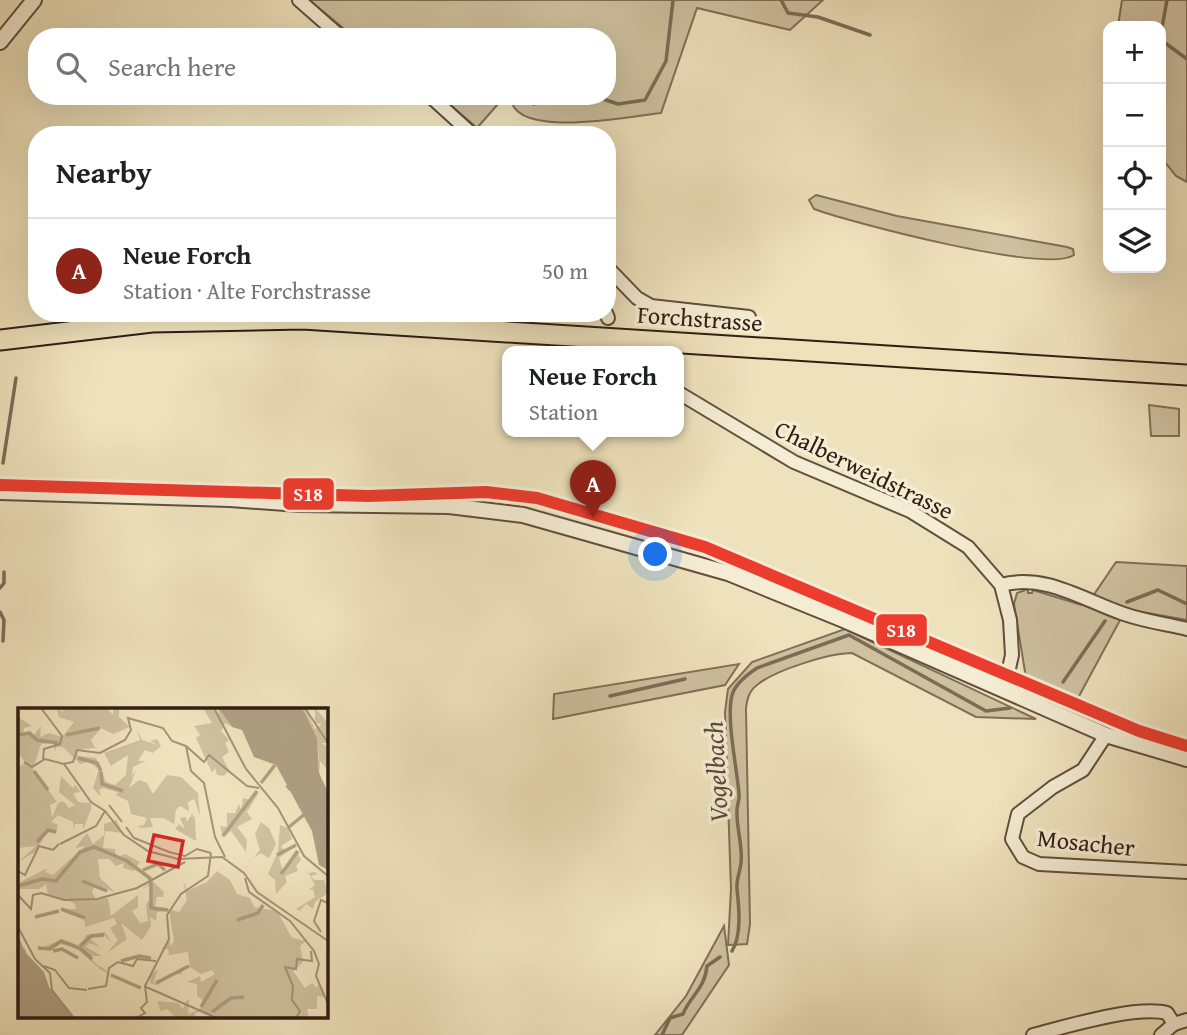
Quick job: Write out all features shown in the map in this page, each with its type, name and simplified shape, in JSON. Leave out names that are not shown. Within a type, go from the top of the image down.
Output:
[{"type":"highway","points":[[0,333],[74,322]]},
{"type":"highway","name":"Forchstrasse","points":[[0,340],[152,322]]},
{"type":"highway","name":"Forchstrasse","points":[[350,322],[1187,375]]},
{"type":"highway","name":"Forchstrasse","points":[[477,322],[1187,368]]},
{"type":"street","points":[[0,42],[34,0]]},
{"type":"street","points":[[299,0],[331,28]]},
{"type":"street","points":[[440,105],[463,126]]},
{"type":"street","points":[[616,276],[637,298],[651,306],[749,317]]},
{"type":"street","name":"Chalberweidstrasse","points":[[684,396],[794,462],[910,511],[968,547],[1000,585],[1010,620],[1012,655],[1004,691]]},
{"type":"street","points":[[0,492],[230,499],[299,504],[449,506],[523,514],[728,573],[1106,735],[1187,759]]},
{"type":"street","points":[[1000,585],[1021,580],[1058,587],[1125,615],[1187,628]]},
{"type":"street","name":"Mosacher","points":[[1106,735],[1083,770],[1053,787],[1018,814],[1012,839],[1023,857],[1039,864],[1187,872]]},
{"type":"street","points":[[1033,1035],[1084,1022],[1152,1012],[1167,1013],[1174,1024]]},
{"type":"street","points":[[1161,1035],[1174,1024],[1187,1020]]},
{"type":"shaded area","points":[[309,0],[823,0],[790,30],[697,8],[661,113],[601,121],[550,122],[530,118],[516,110],[514,105],[616,105],[616,28],[343,28]]},
{"type":"shaded area","points":[[1122,0],[1187,0],[1187,182],[1176,176],[1166,163],[1166,21],[1119,21]]},
{"type":"shaded area","points":[[450,105],[497,105],[479,126],[475,126]]},
{"type":"shaded area","points":[[816,195],[897,216],[1067,247],[1073,249],[1074,255],[1056,259],[1027,258],[906,235],[814,209],[809,200]]},
{"type":"shaded area","points":[[1149,405],[1179,409],[1179,436],[1151,436]]},
{"type":"shaded area","points":[[1116,562],[1187,566],[1187,620],[1126,609],[1078,698],[1026,678],[1014,604],[1017,593],[1028,589],[1028,593],[1033,590],[1081,605],[1095,593]]},
{"type":"shaded area","points":[[845,629],[1036,719],[976,717],[852,653],[803,663],[765,679],[752,690],[746,709],[750,924],[747,944],[728,945],[731,889],[725,712],[728,689],[752,662]]},
{"type":"shaded area","points":[[739,664],[725,685],[553,719],[554,694]]},
{"type":"shaded area","points":[[724,926],[729,965],[682,1035],[655,1035],[686,996]]},
{"type":"waterway","points":[[616,103],[645,100],[666,61],[673,0]]},
{"type":"waterway","points":[[781,0],[788,13],[818,17],[870,35]]},
{"type":"waterway","name":"Vogelbach","points":[[1163,21],[1167,0]]},
{"type":"waterway","name":"Vogelbach","points":[[1166,44],[1187,59]]},
{"type":"waterway","points":[[3,463],[16,378]]},
{"type":"waterway","points":[[0,588],[4,583],[4,572]]},
{"type":"waterway","name":"Vogelbach","points":[[1127,602],[1158,590],[1187,604]]},
{"type":"waterway","points":[[0,612],[4,620],[3,641]]},
{"type":"waterway","name":"Vogelbach","points":[[1063,682],[1105,621]]},
{"type":"waterway","name":"Vogelbach","points":[[732,951],[739,929],[737,886],[741,857],[737,816],[739,796],[730,705],[734,691],[746,676],[757,668],[849,635],[986,711],[1010,708]]},
{"type":"waterway","points":[[610,696],[685,679]]},
{"type":"waterway","name":"Vogelbach","points":[[662,1035],[670,1018],[683,1014],[700,987],[707,966],[720,957]]},
{"type":"transit line","name":"S18","points":[[0,485],[368,496],[486,492],[537,498],[705,547],[1139,731],[1187,746]]},
{"type":"place","name":"Neue Forch","points":[[593,518]]}]
